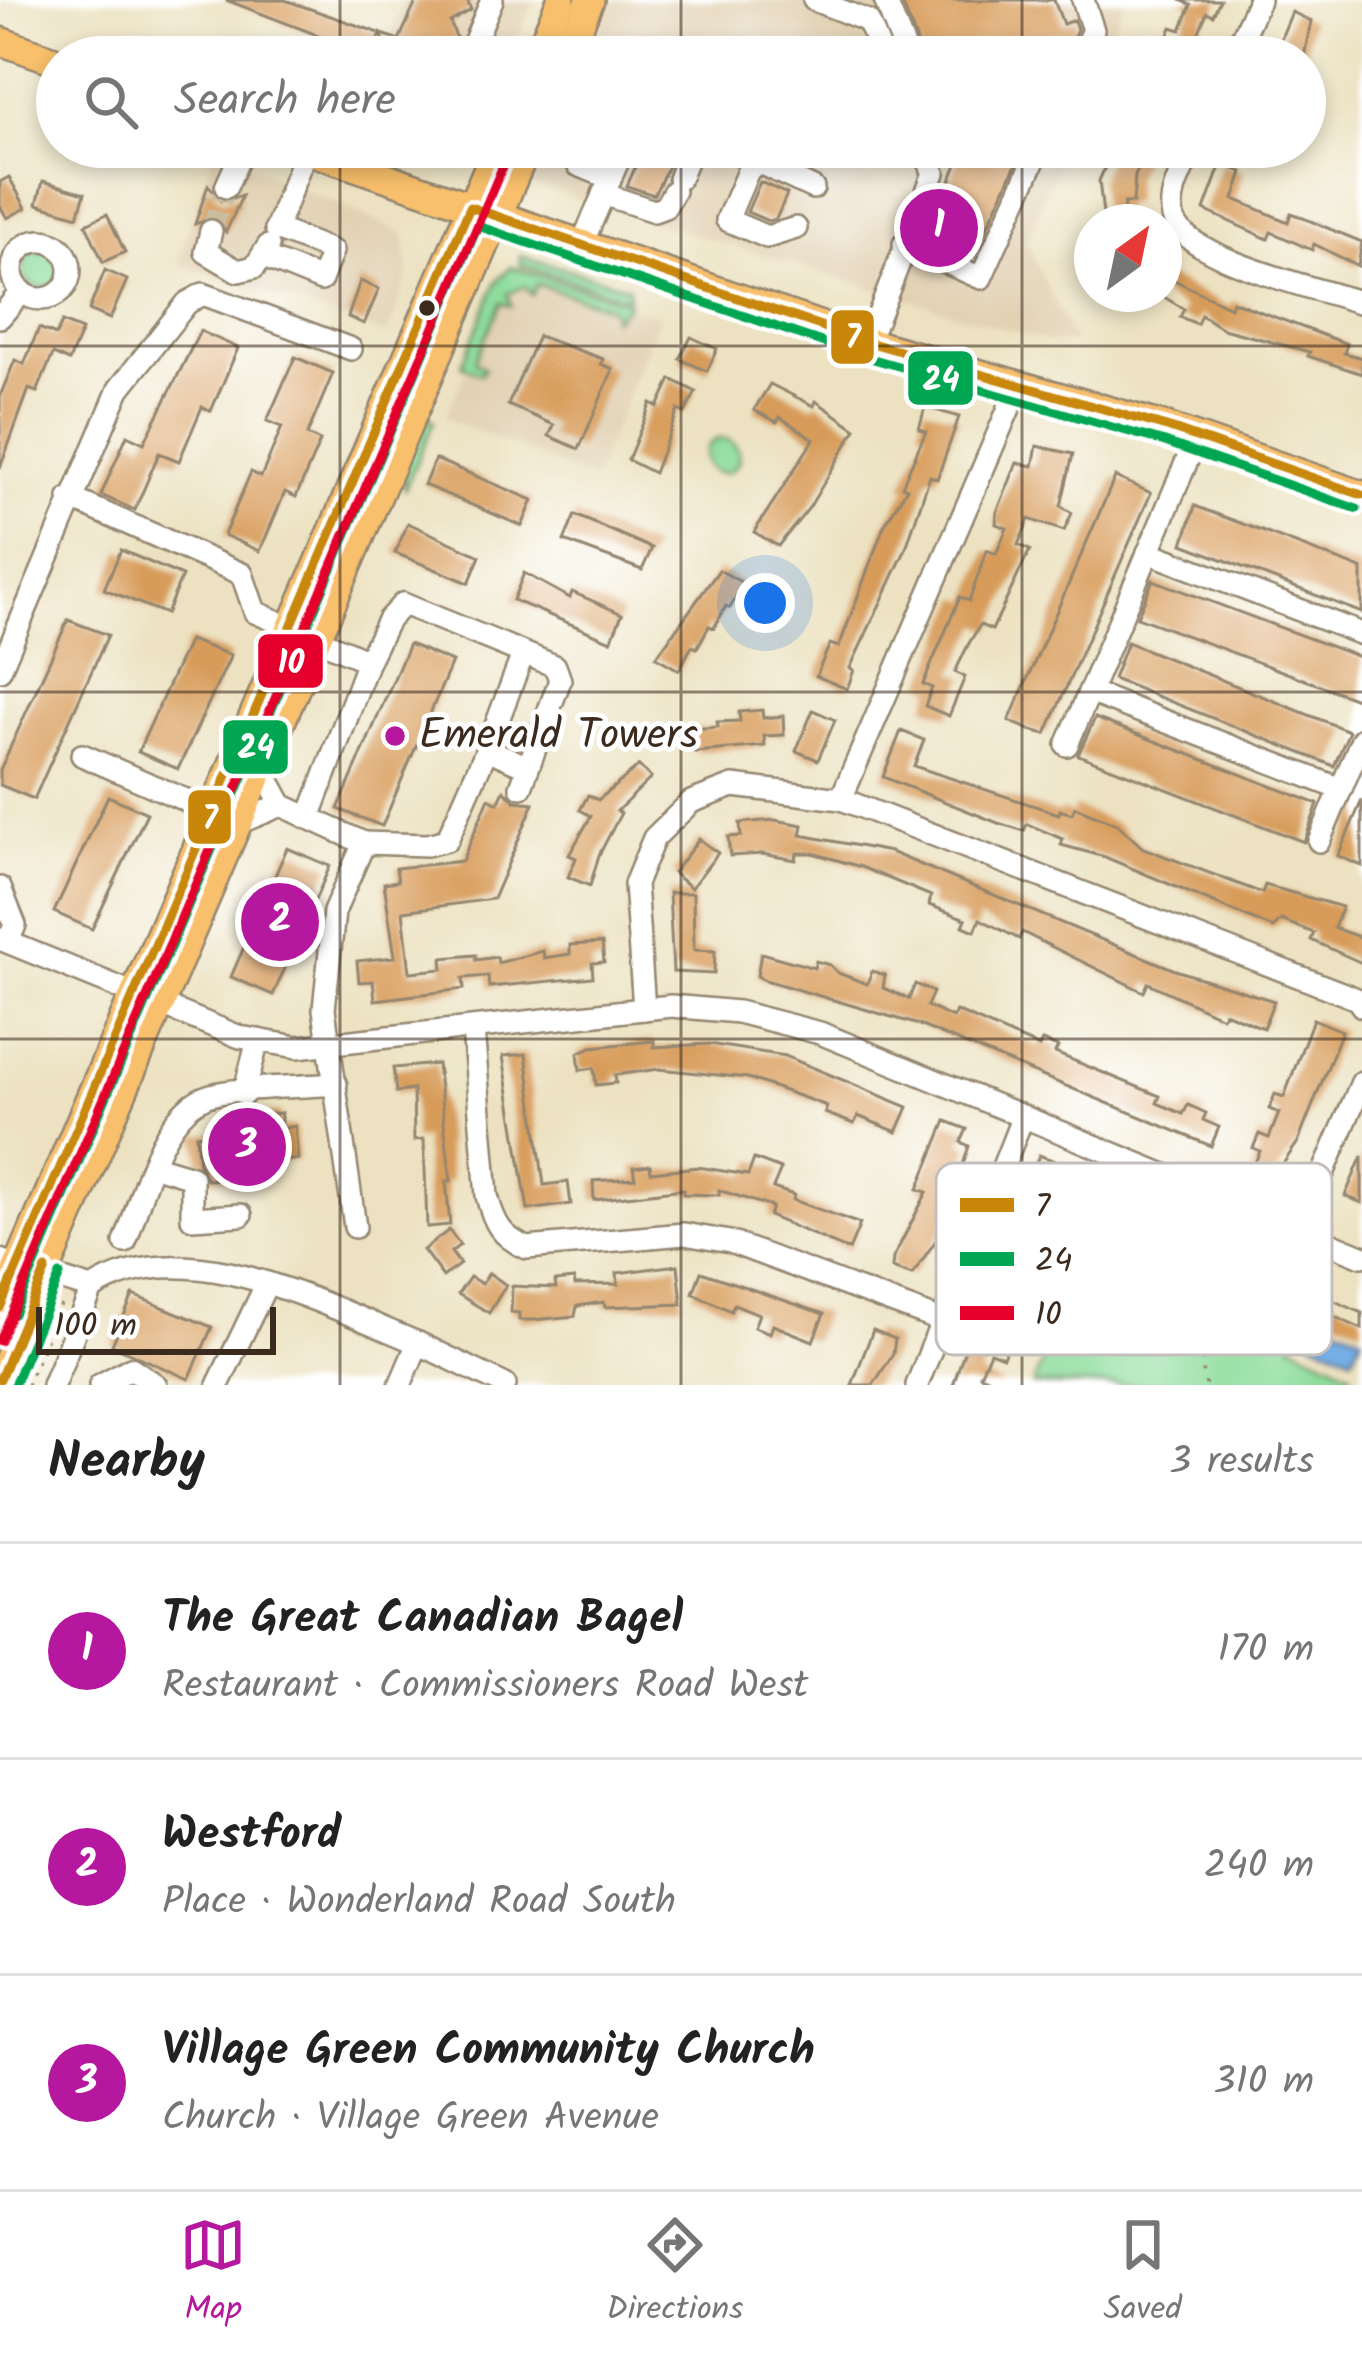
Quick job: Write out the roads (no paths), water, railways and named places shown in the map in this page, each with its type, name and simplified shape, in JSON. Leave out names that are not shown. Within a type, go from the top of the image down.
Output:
[{"type":"main road","points":[[552,36],[561,0]]},
{"type":"main road","points":[[561,36],[590,0]]},
{"type":"main road","points":[[0,41],[36,54]]},
{"type":"main road","points":[[386,168],[483,212],[581,246],[868,342],[1197,437],[1362,495]]},
{"type":"main road","points":[[0,1379],[45,1275],[146,998],[483,212],[492,168]]},
{"type":"main road","points":[[483,212],[513,168]]},
{"type":"main road","points":[[226,818],[263,770],[305,633]]},
{"type":"main road","points":[[0,1308],[45,1275]]},
{"type":"street","points":[[477,36],[492,0]]},
{"type":"street","points":[[885,0],[900,36]]},
{"type":"street","points":[[1083,0],[1093,29],[1090,36]]},
{"type":"street","points":[[1243,36],[1259,0]]},
{"type":"street","points":[[829,3],[868,21],[874,36]]},
{"type":"street","points":[[226,187],[235,168]]},
{"type":"street","points":[[211,231],[206,252],[220,264],[247,271],[264,257],[295,168]]},
{"type":"street","points":[[582,168],[654,211],[665,207],[683,168]]},
{"type":"street","points":[[581,246],[615,168]]},
{"type":"street","points":[[751,168],[727,220],[767,237],[779,238],[796,228]]},
{"type":"street","points":[[772,168],[813,188]]},
{"type":"street","points":[[932,168],[934,173]]},
{"type":"street","points":[[868,342],[936,168]]},
{"type":"street","points":[[904,244],[981,278],[1031,168]]},
{"type":"street","points":[[1185,168],[1172,204],[1180,232],[1208,252],[1362,303]]},
{"type":"street","points":[[264,257],[321,280],[332,251],[275,229]]},
{"type":"street","points":[[0,317],[22,291]]},
{"type":"street","points":[[0,670],[119,388],[188,302],[203,294],[351,349]]},
{"type":"street","points":[[841,799],[1019,385]]},
{"type":"street","points":[[1067,745],[1197,437]]},
{"type":"street","points":[[70,498],[242,574],[255,612],[368,661]]},
{"type":"street","points":[[1148,552],[1362,634]]},
{"type":"street","points":[[309,818],[368,661],[388,620],[404,604],[555,666],[560,680],[524,777],[487,748]]},
{"type":"street","points":[[263,770],[282,805],[364,843],[427,845],[447,840],[524,654]]},
{"type":"street","points":[[1089,692],[1341,790]]},
{"type":"street","points":[[1319,841],[1362,739]]},
{"type":"street","points":[[82,755],[226,818],[282,805]]},
{"type":"street","points":[[644,1009],[635,884],[654,838],[691,802],[733,786],[841,799],[1362,1006]]},
{"type":"street","points":[[355,1227],[324,1009],[334,912],[364,843]]},
{"type":"street","points":[[0,888],[15,925],[4,940],[258,1040],[297,1047],[644,1009],[737,1012],[820,1033],[1128,1163]]},
{"type":"street","points":[[473,1029],[487,1196],[493,1222],[508,1240],[527,1248],[684,1234],[730,1242],[936,1319]]},
{"type":"street","points":[[244,1094],[258,1040]]},
{"type":"street","points":[[1330,1163],[1362,1082]]},
{"type":"street","points":[[125,1242],[170,1131],[186,1109],[208,1095],[336,1084]]},
{"type":"street","points":[[1004,1163],[1023,1116]]},
{"type":"street","points":[[155,1166],[193,1178],[192,1218],[241,1215]]},
{"type":"street","points":[[1332,1248],[1362,1256]]},
{"type":"street","points":[[58,1384],[45,1275],[128,1269],[242,1272],[418,1343],[505,1385]]},
{"type":"street","points":[[218,1385],[267,1283]]},
{"type":"street","points":[[917,1385],[936,1336]]},
{"type":"street","points":[[400,1385],[418,1343]]},
{"type":"street","points":[[100,1385],[131,1368],[156,1385]]},
{"type":"water","points":[[1332,1322],[1362,1336],[1353,1357],[1332,1348]]},
{"type":"tunnel","points":[[211,231],[226,187]]},
{"type":"place","name":"The Great Canadian Bagel","points":[[939,228]]},
{"type":"place","name":"Emerald Towers","points":[[395,736]]},
{"type":"place","name":"Westford","points":[[280,922]]},
{"type":"place","name":"Village Green Community Church","points":[[247,1147]]}]
